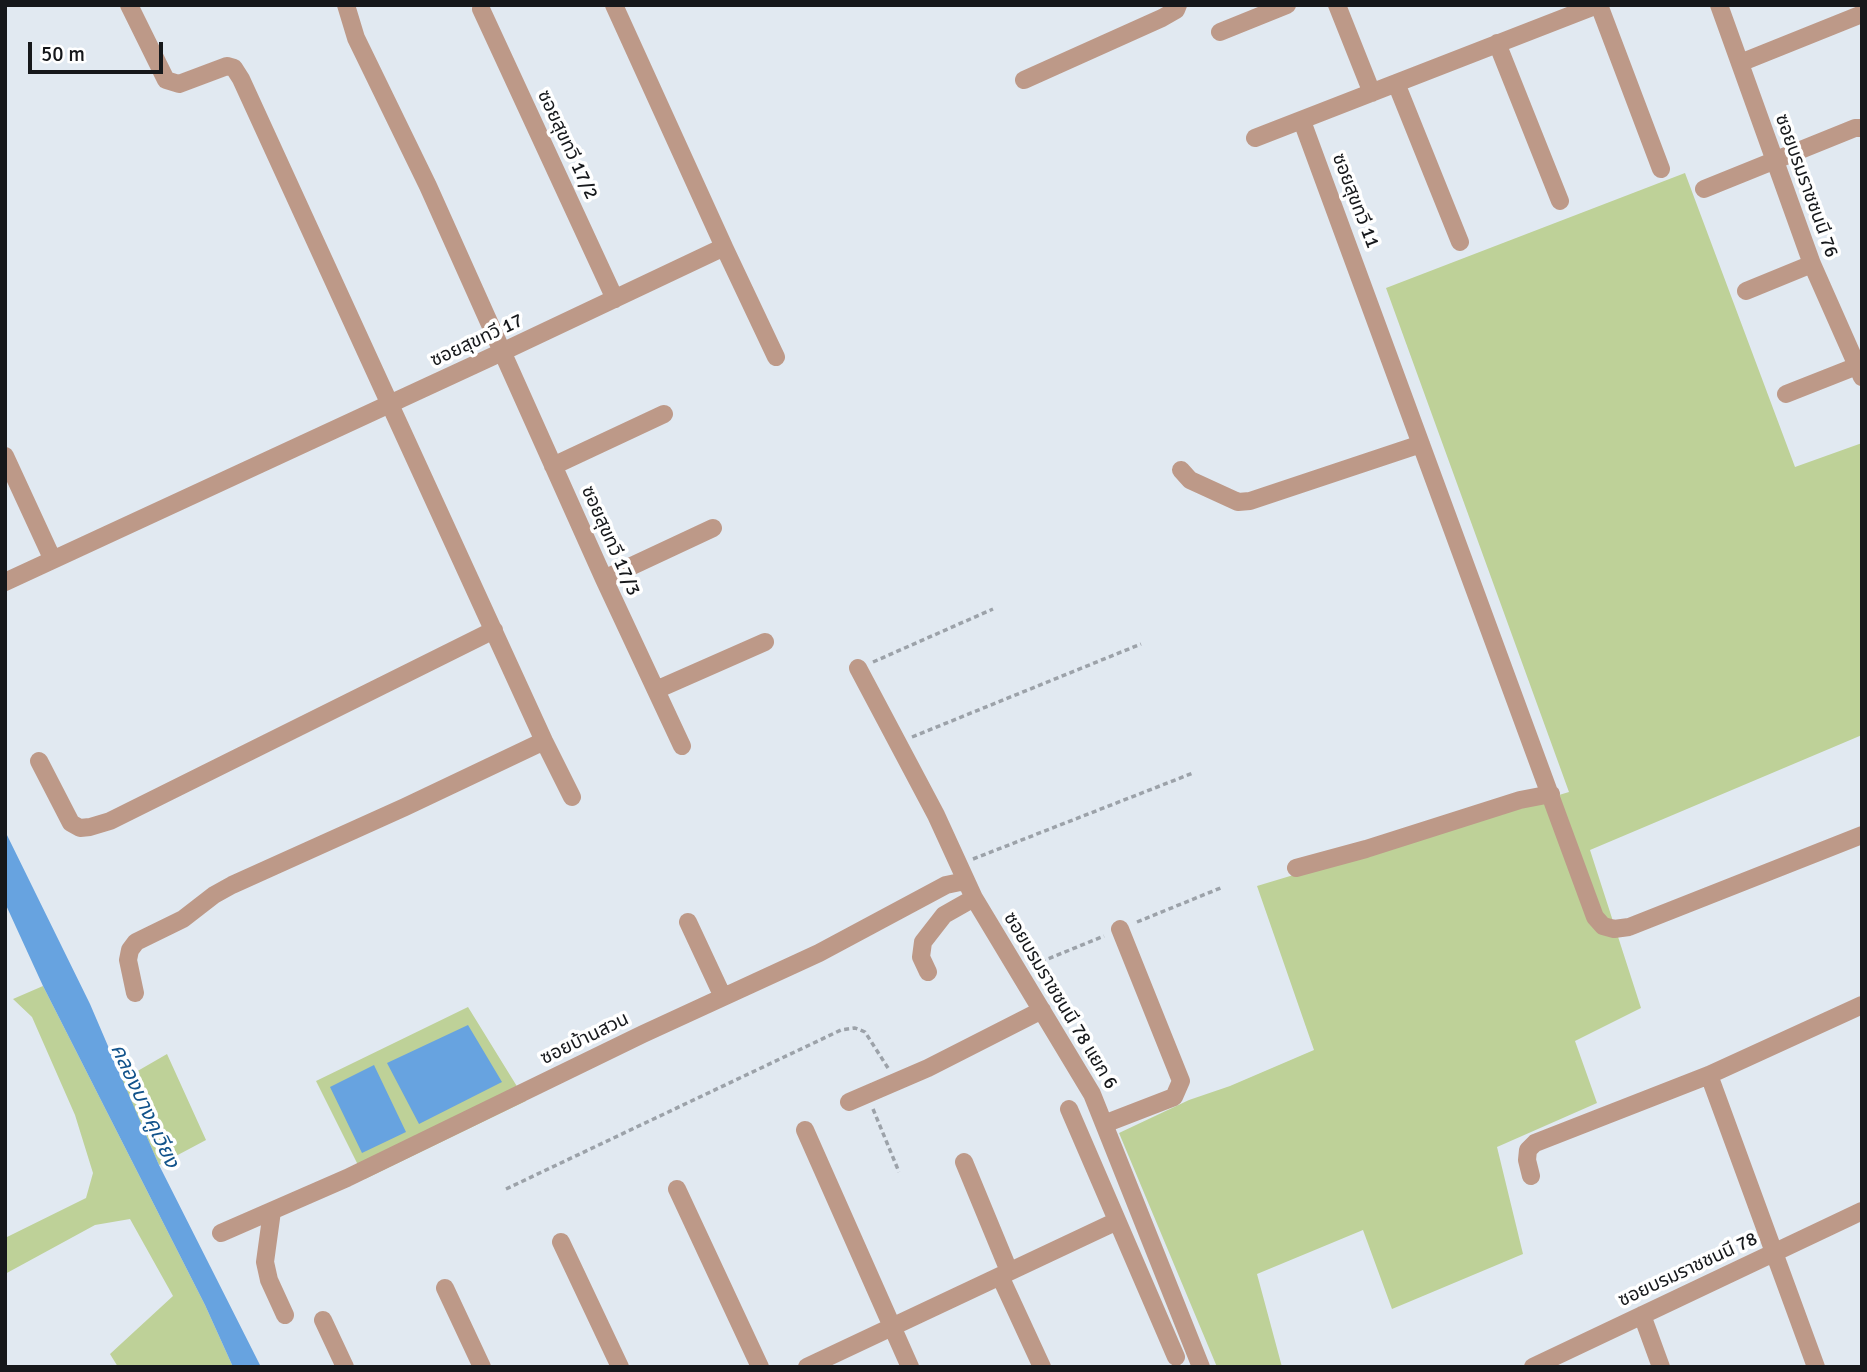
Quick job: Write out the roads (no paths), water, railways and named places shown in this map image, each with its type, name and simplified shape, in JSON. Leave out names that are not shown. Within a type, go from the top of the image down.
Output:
[{"type":"street","points":[[129,5],[166,80],[179,84],[227,66],[234,68],[572,797]]},
{"type":"street","name":"ซอยสุขทวี 17/3","points":[[346,5],[356,38],[428,186],[682,746]]},
{"type":"street","points":[[614,5],[776,357]]},
{"type":"street","points":[[1024,80],[1162,18],[1178,5]]},
{"type":"street","points":[[1220,32],[1287,5]]},
{"type":"street","points":[[1337,5],[1372,93]]},
{"type":"street","points":[[1255,138],[1598,5],[1661,169]]},
{"type":"street","name":"ซอยบรมราชชนนี 76","points":[[1719,5],[1812,264],[1859,371]]},
{"type":"street","name":"ซอยสุขทวี 17/2","points":[[481,9],[615,299]]},
{"type":"street","points":[[1740,63],[1862,14]]},
{"type":"street","points":[[1497,43],[1560,201]]},
{"type":"street","points":[[1396,83],[1460,242]]},
{"type":"street","name":"ซอยสุขทวี 11","points":[[1302,121],[1595,917],[1603,926],[1614,929],[1629,927],[1862,835]]},
{"type":"street","points":[[1704,189],[1773,159],[1855,128],[1862,128]]},
{"type":"street","name":"ซอยสุขทวี 17","points":[[5,582],[724,247]]},
{"type":"street","points":[[1746,291],[1812,264]]},
{"type":"street","points":[[1786,394],[1859,371]]},
{"type":"street","points":[[553,466],[664,414]]},
{"type":"street","points":[[1181,470],[1190,480],[1238,502],[1251,501],[1420,444]]},
{"type":"street","points":[[5,456],[52,558]]},
{"type":"street","points":[[604,579],[713,528]]},
{"type":"street","points":[[39,761],[71,823],[80,828],[90,827],[110,821],[494,630]]},
{"type":"street","points":[[656,690],[765,642]]},
{"type":"street","name":"ซอยบรมราชชนนี 78 แยก 6","points":[[858,668],[936,815],[974,898],[1079,1068],[1201,1367]]},
{"type":"street","points":[[135,993],[128,960],[130,950],[136,942],[183,919],[232,885],[359,829],[544,741]]},
{"type":"street","points":[[1296,868],[1366,849],[1520,800],[1551,794]]},
{"type":"street","name":"ซอยบ้านสวน","points":[[221,1234],[347,1178],[819,953],[946,885],[962,873]]},
{"type":"street","points":[[928,972],[921,957],[923,942],[944,915],[974,898]]},
{"type":"street","points":[[688,922],[723,997]]},
{"type":"street","points":[[1104,1124],[1174,1097],[1181,1081],[1120,929]]},
{"type":"street","points":[[1531,1177],[1528,1150],[1535,1143],[1709,1074],[1862,1005]]},
{"type":"street","points":[[849,1102],[929,1068],[1042,1010]]},
{"type":"street","points":[[1709,1074],[1816,1367]]},
{"type":"street","points":[[1069,1109],[1176,1357]]},
{"type":"street","points":[[805,1130],[910,1367]]},
{"type":"street","points":[[964,1162],[1004,1274],[1042,1367]]},
{"type":"street","points":[[677,1189],[760,1367]]},
{"type":"street","points":[[272,1211],[265,1262],[269,1280],[285,1314]]},
{"type":"street","name":"ซอยบรมราชชนนี 78","points":[[1533,1367],[1862,1211]]},
{"type":"street","points":[[807,1367],[1117,1221]]},
{"type":"street","points":[[561,1242],[620,1367]]},
{"type":"street","points":[[445,1288],[482,1367]]},
{"type":"street","points":[[1642,1315],[1661,1367]]},
{"type":"street","points":[[323,1320],[345,1367]]},
{"type":"water","points":[[5,831],[90,1004],[159,1165],[261,1367],[233,1367],[205,1305],[43,986],[5,903]]},
{"type":"water","points":[[468,1025],[502,1082],[419,1124],[387,1063]]},
{"type":"water","points":[[374,1065],[406,1132],[362,1153],[330,1087]]},
{"type":"water label","name":"คลองบางคูเวียง","points":[[144,1106]]}]
